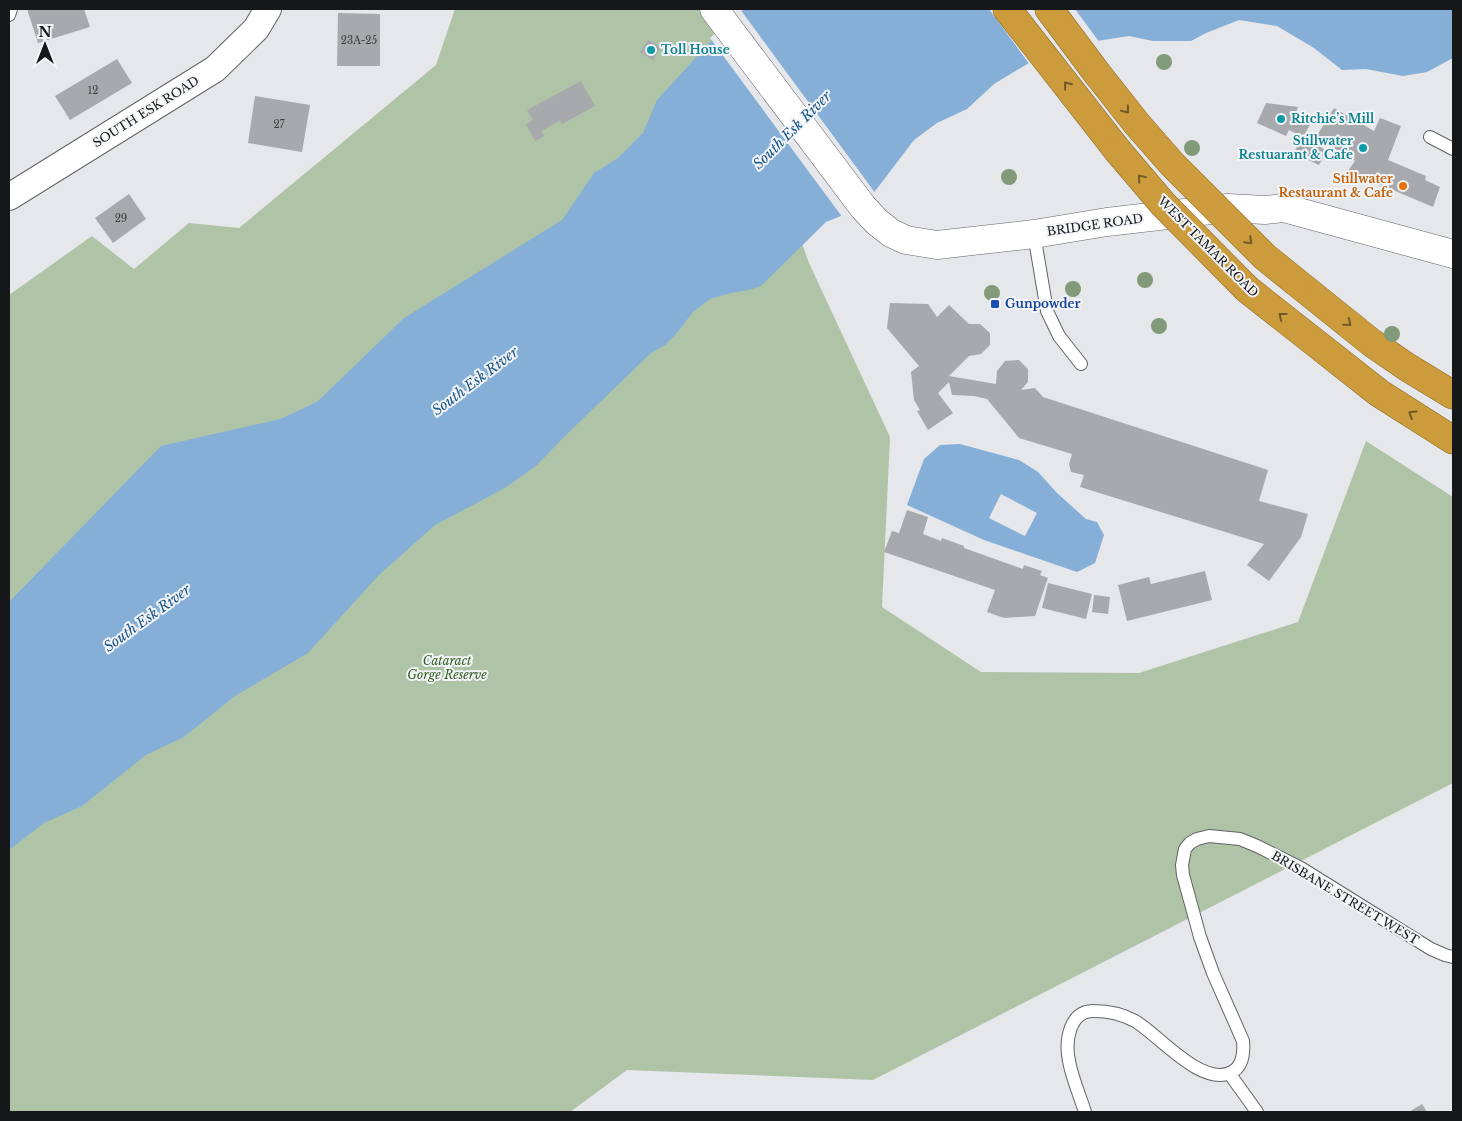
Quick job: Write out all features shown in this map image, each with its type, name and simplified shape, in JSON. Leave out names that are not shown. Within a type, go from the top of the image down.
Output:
[{"type":"highway","name":"WEST TAMAR ROAD","points":[[1007,9],[1118,151],[1157,196],[1247,289],[1379,393],[1453,440]]},
{"type":"highway","points":[[1049,9],[1131,117],[1172,164],[1265,256],[1372,343],[1453,395]]},
{"type":"street","name":"SOUTH ESK ROAD","points":[[9,197],[215,70],[256,29],[268,9]]},
{"type":"street","name":"BRIDGE ROAD","points":[[714,9],[863,207],[891,233],[906,240],[937,245],[1228,208],[1265,210],[1284,208],[1453,254]]},
{"type":"lane","points":[[9,15],[12,9]]},
{"type":"lane","points":[[1430,137],[1453,149]]},
{"type":"lane","points":[[1034,234],[1047,311],[1059,336],[1080,364]]},
{"type":"lane","name":"BRISBANE STREET WEST","points":[[1229,1073],[1236,1070],[1240,1064],[1244,1050],[1243,1041],[1213,973],[1200,937],[1183,875],[1182,865],[1185,849],[1197,839],[1209,836],[1224,836],[1240,839],[1258,846],[1301,868],[1431,949],[1453,957]]},
{"type":"lane","points":[[1085,1112],[1069,1063],[1068,1041],[1074,1021],[1079,1015],[1084,1012],[1101,1011],[1122,1016],[1144,1027],[1191,1065],[1204,1072],[1213,1074],[1229,1073],[1257,1112]]},
{"type":"green space","name":"Cataract Gorge Reserve","points":[[455,9],[718,9],[809,263],[890,437],[882,607],[981,672],[1139,673],[1298,622],[1366,441],[1453,497],[1453,783],[873,1080],[627,1070],[570,1112],[9,1112],[9,295],[92,236],[134,269],[189,223],[239,228],[436,65]]},
{"type":"water","name":"South Esk River","points":[[744,9],[1453,9],[1453,58],[1427,72],[1403,76],[1366,69],[1342,70],[1314,48],[1277,26],[1239,20],[1191,41],[1153,41],[1129,36],[1065,46],[1029,63],[994,84],[967,109],[937,123],[914,140],[863,207],[826,222],[761,286],[710,299],[693,312],[665,345],[651,353],[537,465],[505,488],[435,525],[379,575],[308,653],[235,696],[184,737],[146,755],[82,806],[44,823],[9,850],[9,602],[161,446],[280,419],[317,402],[404,318],[562,220],[594,173],[618,158],[643,133],[657,100],[711,41]]},
{"type":"water","points":[[960,444],[1019,460],[1038,472],[1057,493],[1086,519],[1097,522],[1104,535],[1095,563],[1077,572],[984,540],[907,505],[924,459],[940,445]],"holes":[[[1001,494],[1037,513],[1025,536],[989,518]]]},
{"type":"pier","points":[[740,9],[876,194],[870,202],[854,213],[843,218],[710,38]]},
{"type":"pier","points":[[989,9],[1075,9],[1100,43],[1066,48],[1030,65]]},
{"type":"building","points":[[27,9],[84,9],[90,27],[38,43]]},
{"type":"building","points":[[338,13],[380,14],[380,66],[337,66]]},
{"type":"building","name":"Toll House","points":[[648,40],[661,47],[653,60],[640,52]]},
{"type":"building","points":[[117,59],[132,83],[70,120],[55,96]]},
{"type":"building","points":[[581,81],[595,106],[562,124],[560,121],[541,131],[544,136],[535,141],[526,124],[533,120],[527,110]]},
{"type":"building","points":[[255,96],[310,105],[302,152],[248,143]]},
{"type":"building","name":"Ritchie’s Mill","points":[[1266,103],[1298,107],[1295,115],[1311,123],[1303,137],[1289,130],[1286,136],[1257,123]]},
{"type":"building","name":"Stillwater Restuarant & Cafe","points":[[1334,108],[1374,131],[1380,118],[1401,126],[1388,160],[1426,176],[1425,180],[1440,187],[1433,207],[1348,171],[1355,161],[1316,137]]},
{"type":"building","points":[[1304,137],[1327,151],[1319,165],[1293,153]]},
{"type":"building","points":[[129,194],[146,219],[113,243],[95,218]]},
{"type":"building","points":[[890,303],[928,304],[937,317],[949,305],[969,324],[980,324],[990,333],[990,345],[981,354],[969,356],[949,376],[996,384],[997,371],[1005,361],[1019,360],[1028,369],[1028,382],[1021,390],[1035,388],[1043,397],[1268,470],[1259,501],[1308,514],[1301,537],[1269,581],[1247,565],[1264,544],[1080,487],[1084,475],[1071,472],[1069,464],[1072,454],[1019,438],[987,399],[974,396],[952,395],[949,382],[938,393],[953,413],[928,430],[917,411],[920,410],[914,400],[911,372],[919,366],[887,328]]},
{"type":"building","points":[[907,510],[928,517],[923,534],[941,541],[942,538],[1023,569],[1024,565],[1042,571],[1040,575],[1048,578],[1035,616],[1004,618],[987,612],[995,590],[884,552],[892,531],[899,533]]},
{"type":"building","points":[[1205,571],[1212,600],[1127,621],[1118,585],[1149,577],[1151,584]]},
{"type":"building","points":[[1048,583],[1092,594],[1086,619],[1042,608]]},
{"type":"building","points":[[1094,595],[1110,597],[1108,614],[1092,612]]},
{"type":"building","points":[[1422,1104],[1427,1112],[1409,1112]]},
{"type":"place","name":"Toll House","points":[[651,50]]},
{"type":"place","name":"Ritchie’s Mill","points":[[1281,119]]},
{"type":"place","name":"Stillwater Restuarant & Cafe","points":[[1363,148]]},
{"type":"place","name":"Stillwater Restaurant & Cafe","points":[[1403,186]]},
{"type":"place","name":"Gunpowder","points":[[995,304]]}]
